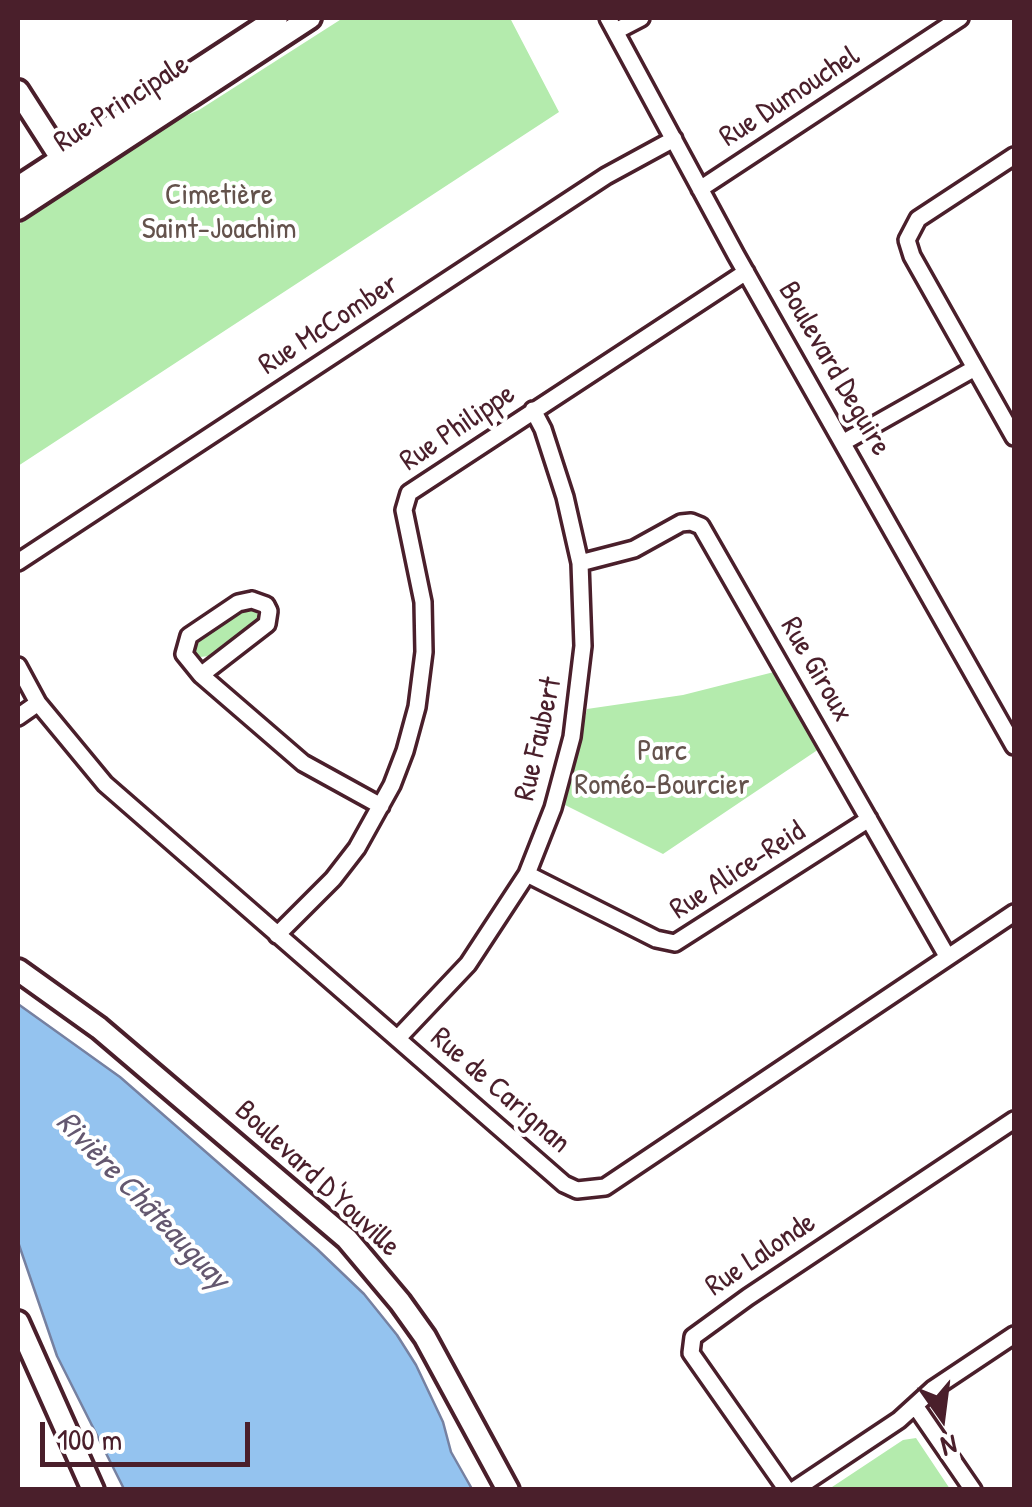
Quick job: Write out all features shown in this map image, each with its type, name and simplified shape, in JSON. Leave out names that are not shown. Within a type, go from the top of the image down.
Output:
[{"type":"street","name":"Rue Principale","points":[[18,209],[66,166],[277,18]]},
{"type":"street","name":"Rue Principale","points":[[18,188],[66,166],[310,18]]},
{"type":"street","points":[[612,24],[641,18]]},
{"type":"street","name":"Rue Dumouchel","points":[[700,188],[960,18]]},
{"type":"street","name":"Boulevard Deguire","points":[[612,24],[746,272],[1014,745]]},
{"type":"street","points":[[18,91],[66,166]]},
{"type":"street","name":"Rue McComber","points":[[18,562],[606,176],[674,140]]},
{"type":"street","points":[[1014,156],[918,220],[908,236],[912,256],[1014,437]]},
{"type":"street","name":"Rue Philippe","points":[[277,935],[357,848],[405,751],[417,707],[424,652],[423,602],[404,502],[414,488],[746,272]]},
{"type":"street","points":[[844,442],[975,368]]},
{"type":"street","name":"Rue Faubert","points":[[398,1038],[468,964],[526,874],[553,808],[576,718],[584,646],[580,563],[566,496],[533,410]]},
{"type":"street","name":"Rue Giroux","points":[[580,563],[634,550],[681,523],[689,521],[701,526],[948,956]]},
{"type":"street","points":[[201,675],[263,629],[269,618],[266,605],[256,600],[238,603],[189,636],[184,654],[201,675],[303,763],[381,806]]},
{"type":"street","name":"Rue de Carignan","points":[[18,666],[38,702],[105,784],[564,1184],[577,1190],[594,1190],[616,1180],[1014,912]]},
{"type":"street","points":[[18,717],[38,702]]},
{"type":"street","name":"Rue Alice-Reid","points":[[526,874],[656,939],[675,943],[869,819]]},
{"type":"street","name":"Boulevard D'Youville","points":[[18,970],[99,1028],[347,1240],[425,1336],[508,1490]]},
{"type":"street","name":"Rue Lalonde","points":[[791,1490],[691,1353],[693,1336],[1014,1120]]},
{"type":"street","points":[[18,1322],[93,1490]]},
{"type":"street","points":[[791,1490],[916,1407],[933,1390],[1014,1335]]},
{"type":"street","points":[[916,1407],[972,1490]]},
{"type":"green space","name":"Cimetière Saint-Joachim","points":[[343,18],[510,18],[559,112],[18,466],[18,225],[174,121],[199,110]]},
{"type":"green space","points":[[254,608],[259,617],[253,626],[209,656],[200,657],[194,652],[197,638],[241,611]]},
{"type":"green space","name":"Parc Roméo-Bourcier","points":[[774,672],[819,749],[663,854],[565,805],[587,709],[683,695]]},
{"type":"green space","points":[[916,1438],[950,1489],[829,1489],[903,1440]]},
{"type":"water","name":"Rivière Châteauguay","points":[[18,1004],[120,1077],[364,1294],[416,1365],[443,1422],[451,1452],[472,1489],[124,1489],[57,1356],[18,1242]]}]
